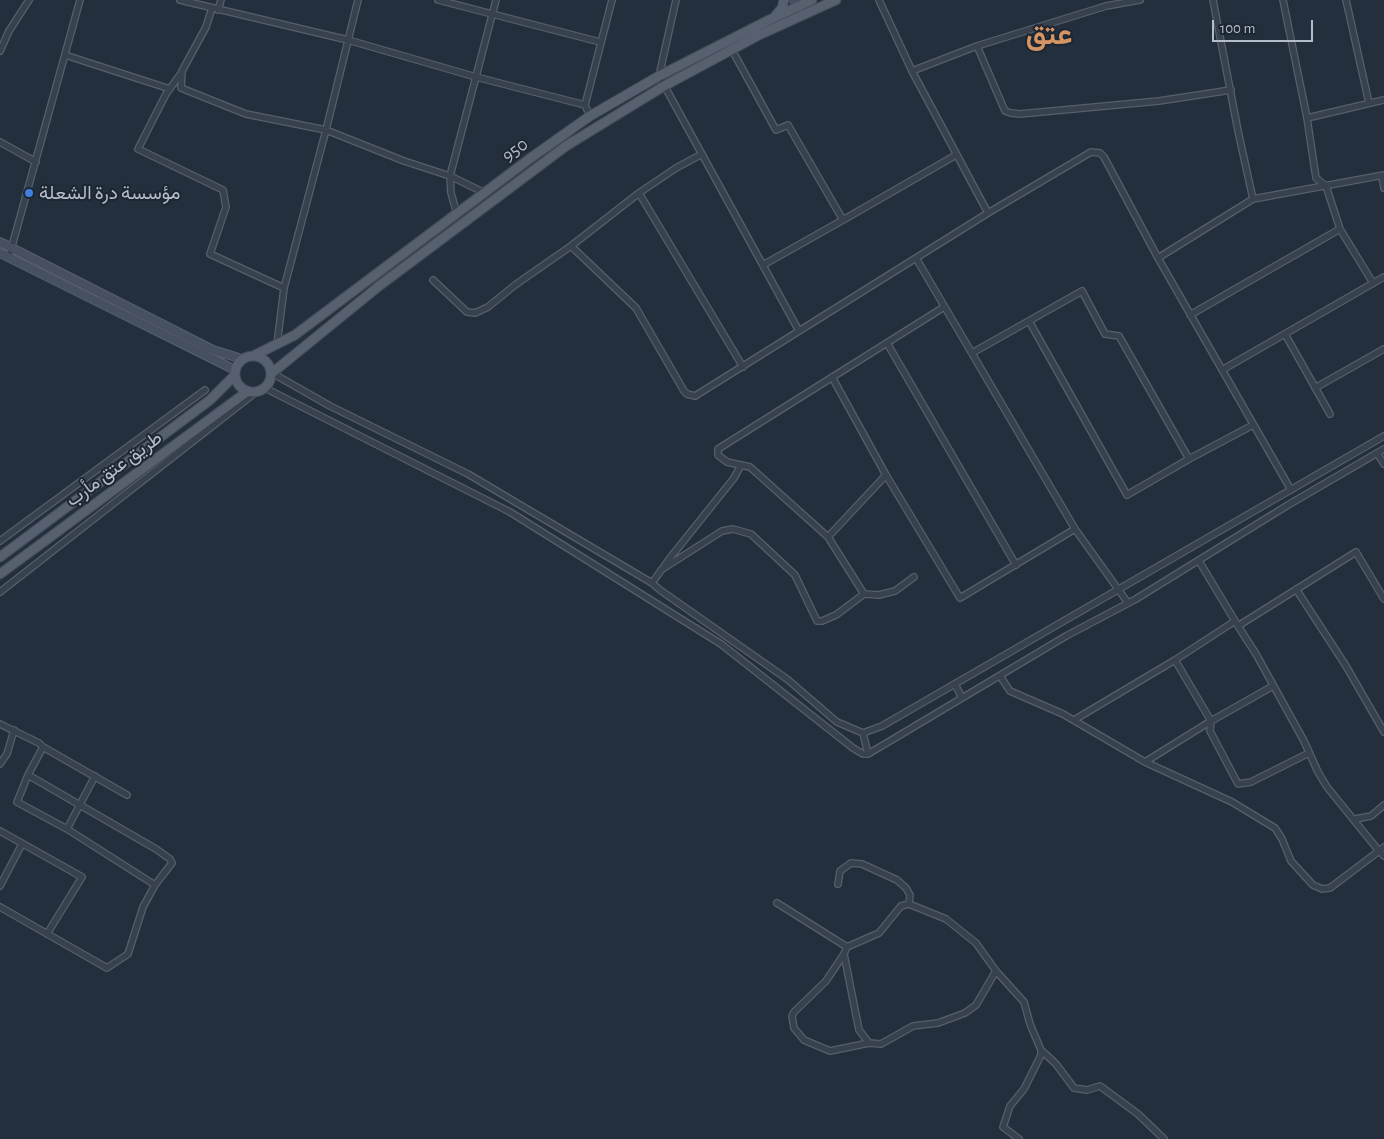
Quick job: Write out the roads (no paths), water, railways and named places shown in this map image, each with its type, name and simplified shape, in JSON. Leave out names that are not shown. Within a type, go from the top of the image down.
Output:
[{"type":"main road","points":[[769,20],[782,8],[784,0]]},
{"type":"main road","name":"950","points":[[255,355],[295,335],[590,116],[659,76],[769,20],[796,3],[836,0]]},
{"type":"main road","points":[[796,3],[804,14]]},
{"type":"main road","name":"950","points":[[272,373],[379,286],[574,141],[664,86],[804,14],[811,3]]},
{"type":"main road","points":[[485,193],[491,201]]},
{"type":"main road","points":[[0,242],[213,350],[242,359],[255,355],[267,361],[272,373],[270,381],[256,390],[237,383],[235,372],[242,359]]},
{"type":"main road","points":[[0,252],[235,372]]},
{"type":"main road","name":"طريق عتق مأرب","points":[[0,556],[210,400],[235,372]]},
{"type":"main road","name":"طريق عتق مأرب","points":[[0,574],[256,390]]},
{"type":"street","points":[[0,51],[9,31],[29,0]]},
{"type":"street","points":[[9,257],[80,0]]},
{"type":"street","points":[[180,0],[348,40],[476,77],[585,105]]},
{"type":"street","points":[[218,10],[221,0]]},
{"type":"street","points":[[277,345],[284,288],[358,0]]},
{"type":"street","points":[[438,0],[600,42]]},
{"type":"street","points":[[457,214],[451,193],[450,176],[496,0]]},
{"type":"street","points":[[590,116],[585,105],[612,0]]},
{"type":"street","points":[[676,0],[659,76],[799,331]]},
{"type":"street","points":[[879,0],[912,71],[988,213]]},
{"type":"street","points":[[912,71],[977,46],[1106,6],[1140,0]]},
{"type":"street","points":[[1213,0],[1254,199]]},
{"type":"street","points":[[1283,0],[1316,178],[1326,186],[1340,229],[1373,283]]},
{"type":"street","points":[[1346,0],[1369,103]]},
{"type":"street","points":[[212,8],[206,27],[138,149],[223,190],[226,206],[210,254],[284,288]]},
{"type":"street","points":[[977,46],[1006,111],[1012,114],[1159,101],[1231,90]]},
{"type":"street","points":[[732,50],[776,130],[788,125],[843,220]]},
{"type":"street","points":[[65,55],[170,89]]},
{"type":"street","points":[[182,71],[181,88],[246,114],[326,130],[404,161],[450,176],[485,193]]},
{"type":"street","points":[[1306,118],[1384,100]]},
{"type":"street","points":[[0,142],[36,162]]},
{"type":"street","points":[[572,246],[636,308],[687,394],[695,396],[988,213],[1091,152],[1095,152],[1104,157],[1190,315],[1291,490]]},
{"type":"street","points":[[433,280],[467,312],[475,313],[488,307],[515,285],[572,246],[639,193],[676,168],[702,154]]},
{"type":"street","points":[[763,265],[956,155]]},
{"type":"street","points":[[1158,258],[1254,199],[1383,175],[1384,188]]},
{"type":"street","points":[[639,193],[743,367]]},
{"type":"street","points":[[1190,315],[1340,229]]},
{"type":"street","points":[[916,258],[1076,529],[1128,603]]},
{"type":"street","points":[[1222,370],[1384,277]]},
{"type":"street","points":[[972,353],[1082,291],[1105,334],[1119,336],[1189,459]]},
{"type":"street","points":[[864,594],[828,537],[750,467],[728,462],[718,455],[718,449],[944,307]]},
{"type":"street","points":[[1028,321],[1126,494],[1253,424]]},
{"type":"street","points":[[1285,334],[1330,414]]},
{"type":"street","points":[[887,343],[1016,565]]},
{"type":"street","points":[[1316,388],[1384,349]]},
{"type":"street","points":[[272,373],[330,406],[468,474],[652,583],[787,679],[837,722],[863,732],[882,726],[1384,436]]},
{"type":"street","points":[[832,377],[886,475],[960,598],[1076,529]]},
{"type":"street","points":[[0,541],[204,390]]},
{"type":"street","points":[[0,592],[256,390],[510,512],[721,644],[853,748],[863,754],[868,754],[1066,636],[1128,603],[1384,449]]},
{"type":"street","points":[[1378,453],[1384,464]]},
{"type":"street","points":[[652,583],[734,478],[742,465]]},
{"type":"street","points":[[828,537],[886,475]]},
{"type":"street","points":[[1297,486],[1304,496]]},
{"type":"street","points":[[661,570],[722,531],[733,529],[751,534],[795,576],[817,621],[822,621],[836,615],[864,594],[879,595],[896,591],[914,577]]},
{"type":"street","points":[[1074,720],[1356,552],[1384,599]]},
{"type":"street","points":[[1199,560],[1273,686],[1327,787],[1382,849],[1384,856]]},
{"type":"street","points":[[1296,589],[1346,666],[1384,732]]},
{"type":"street","points":[[653,601],[660,590]]},
{"type":"street","points":[[1059,624],[1066,636]]},
{"type":"street","points":[[1175,660],[1211,721],[1210,731],[1238,784],[1251,782],[1309,753]]},
{"type":"street","points":[[1000,676],[1010,691],[1074,720],[1145,762],[1232,802],[1275,828],[1291,861],[1313,885],[1322,890],[1330,888],[1382,849]]},
{"type":"street","points":[[955,684],[962,698]]},
{"type":"street","points":[[1145,762],[1211,721],[1273,686]]},
{"type":"street","points":[[0,724],[39,743],[42,747],[127,794]]},
{"type":"street","points":[[0,764],[6,754],[14,730]]},
{"type":"street","points":[[863,732],[868,754]]},
{"type":"street","points":[[42,747],[17,802],[68,829],[155,886]]},
{"type":"street","points":[[0,907],[107,968],[128,954],[143,907],[155,886],[172,864],[170,859],[28,775]]},
{"type":"street","points":[[68,829],[95,776]]},
{"type":"street","points":[[1355,819],[1371,816],[1384,805]]},
{"type":"street","points":[[0,831],[82,877],[48,934]]},
{"type":"street","points":[[0,886],[22,844]]},
{"type":"street","points":[[838,884],[840,871],[851,863],[862,864],[897,880],[906,888],[910,895],[909,904]]},
{"type":"street","points":[[777,903],[847,946]]},
{"type":"street","points":[[996,972],[976,1005],[965,1013],[938,1023],[913,1026],[881,1044],[869,1044],[830,1051],[804,1040],[794,1028],[792,1016],[794,1012],[826,981],[844,954],[847,946],[879,933],[902,906],[909,904],[946,919],[976,944],[996,972],[1024,1002],[1030,1024],[1041,1050],[1056,1064],[1074,1088],[1087,1090],[1100,1086],[1138,1114],[1164,1139]]},
{"type":"street","points":[[844,954],[859,1030],[869,1044]]},
{"type":"street","points":[[1019,1139],[1003,1127],[1010,1106],[1024,1089],[1041,1055],[1041,1050]]},
{"type":"place","name":"مؤسسة درة الشعلة","points":[[29,193]]},
{"type":"district","name":"عتق","points":[[1049,35]]}]
